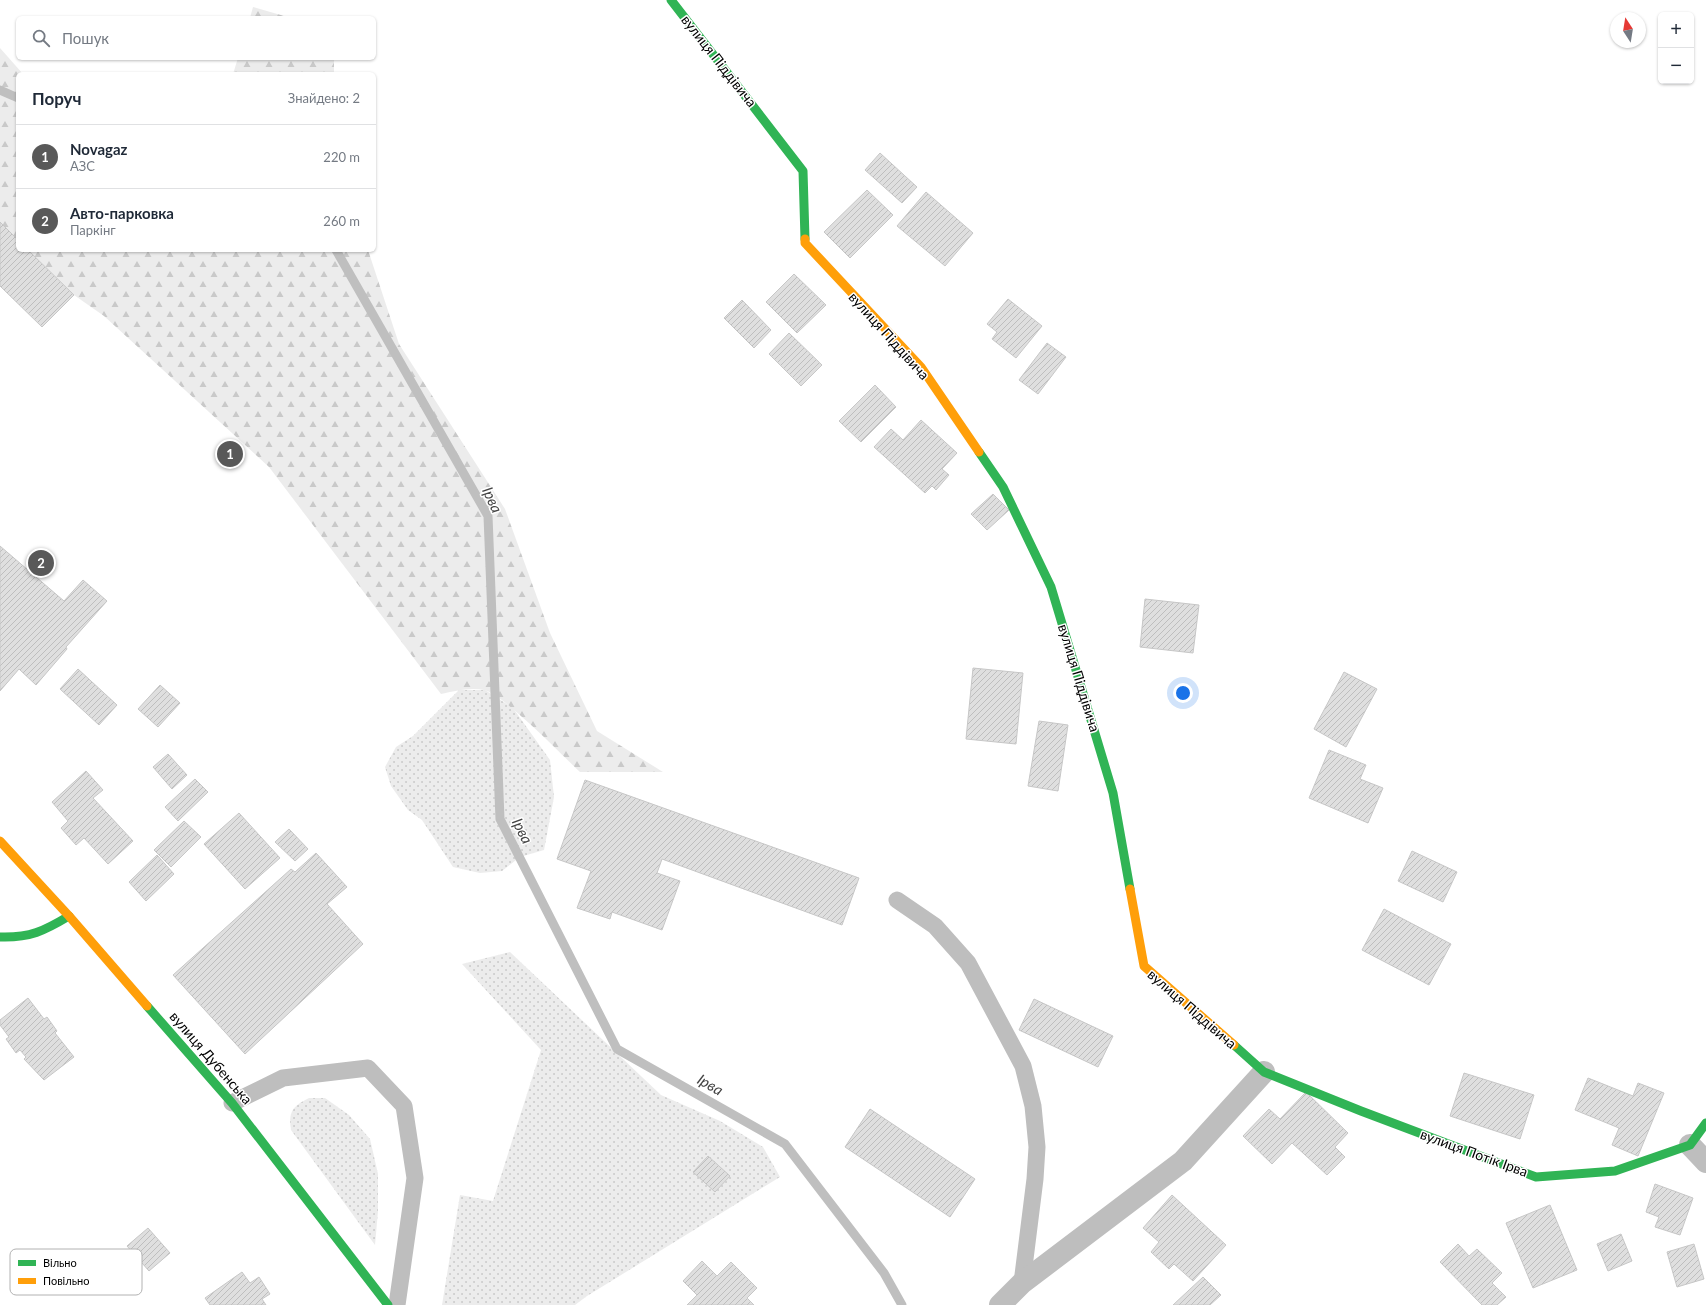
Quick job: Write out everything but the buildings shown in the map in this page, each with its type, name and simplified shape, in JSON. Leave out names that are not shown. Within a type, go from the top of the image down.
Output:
[{"type":"street","name":"вулиця Піддівича","points":[[672,0],[804,171],[805,244],[921,367],[1003,487],[1052,587],[1110,786],[1144,966],[1264,1072]]},
{"type":"street","name":"вулиця Дубенська","points":[[0,841],[69,916],[232,1103],[388,1305]]},
{"type":"street","points":[[0,937],[19,938],[37,935],[69,916]]},
{"type":"street","name":"вулиця Потік Ірва","points":[[1264,1072],[1361,1111],[1536,1177],[1614,1171],[1690,1145]]},
{"type":"street","points":[[1000,1305],[1022,1283],[1182,1161],[1264,1072]]},
{"type":"street","points":[[1706,1123],[1690,1145],[1706,1162]]},
{"type":"lane","points":[[897,900],[935,926],[968,963],[1023,1066],[1033,1106],[1037,1147],[1035,1179],[1022,1283]]},
{"type":"lane","points":[[232,1103],[283,1078],[368,1068],[404,1106],[415,1178],[397,1305]]},
{"type":"green space","points":[[253,7],[284,16],[251,16]]},
{"type":"green space","points":[[0,48],[21,72],[16,72],[16,238],[0,222]]},
{"type":"green space","points":[[237,60],[334,60],[334,72],[234,72]]},
{"type":"green space","points":[[30,252],[369,252],[399,344],[505,509],[550,633],[597,731],[663,772],[580,772],[518,713],[493,694],[484,690],[474,689],[441,694],[269,467],[104,316],[74,295]]},
{"type":"green space","points":[[459,690],[485,690],[513,708],[550,760],[554,797],[544,850],[520,857],[502,871],[480,873],[453,867],[422,820],[408,810],[391,786],[385,767],[396,747],[413,736]]},
{"type":"green space","points":[[510,952],[661,1095],[720,1121],[763,1147],[780,1177],[587,1296],[575,1305],[442,1305],[460,1195],[493,1201],[541,1050],[462,964]]},
{"type":"green space","points":[[309,1098],[325,1098],[349,1115],[370,1139],[378,1174],[378,1211],[375,1245],[291,1130],[290,1118],[293,1110]]},
{"type":"waterway","name":"Ірва","points":[[0,90],[16,97]]},
{"type":"waterway","name":"Ірва","points":[[337,252],[488,516],[500,819],[617,1049],[785,1144],[884,1273],[902,1305]]},
{"type":"traffic: fast","points":[[671,0],[803,171],[805,239]]},
{"type":"traffic: fast","points":[[979,452],[1003,487],[1051,587],[1113,793],[1130,889]]},
{"type":"traffic: fast","points":[[0,937],[28,935],[44,930],[69,916]]},
{"type":"traffic: fast","points":[[147,1006],[232,1103],[388,1305]]},
{"type":"traffic: fast","points":[[1234,1045],[1264,1072],[1361,1111],[1536,1177],[1615,1171],[1690,1145],[1706,1123]]},
{"type":"traffic: slow","points":[[805,239],[805,243],[921,367],[979,452]]},
{"type":"traffic: slow","points":[[0,841],[69,916],[147,1006]]},
{"type":"traffic: slow","points":[[1130,889],[1144,966],[1234,1045]]},
{"type":"place","name":"Novagaz","points":[[230,454]]},
{"type":"place","name":"Авто-парковка","points":[[41,563]]}]
